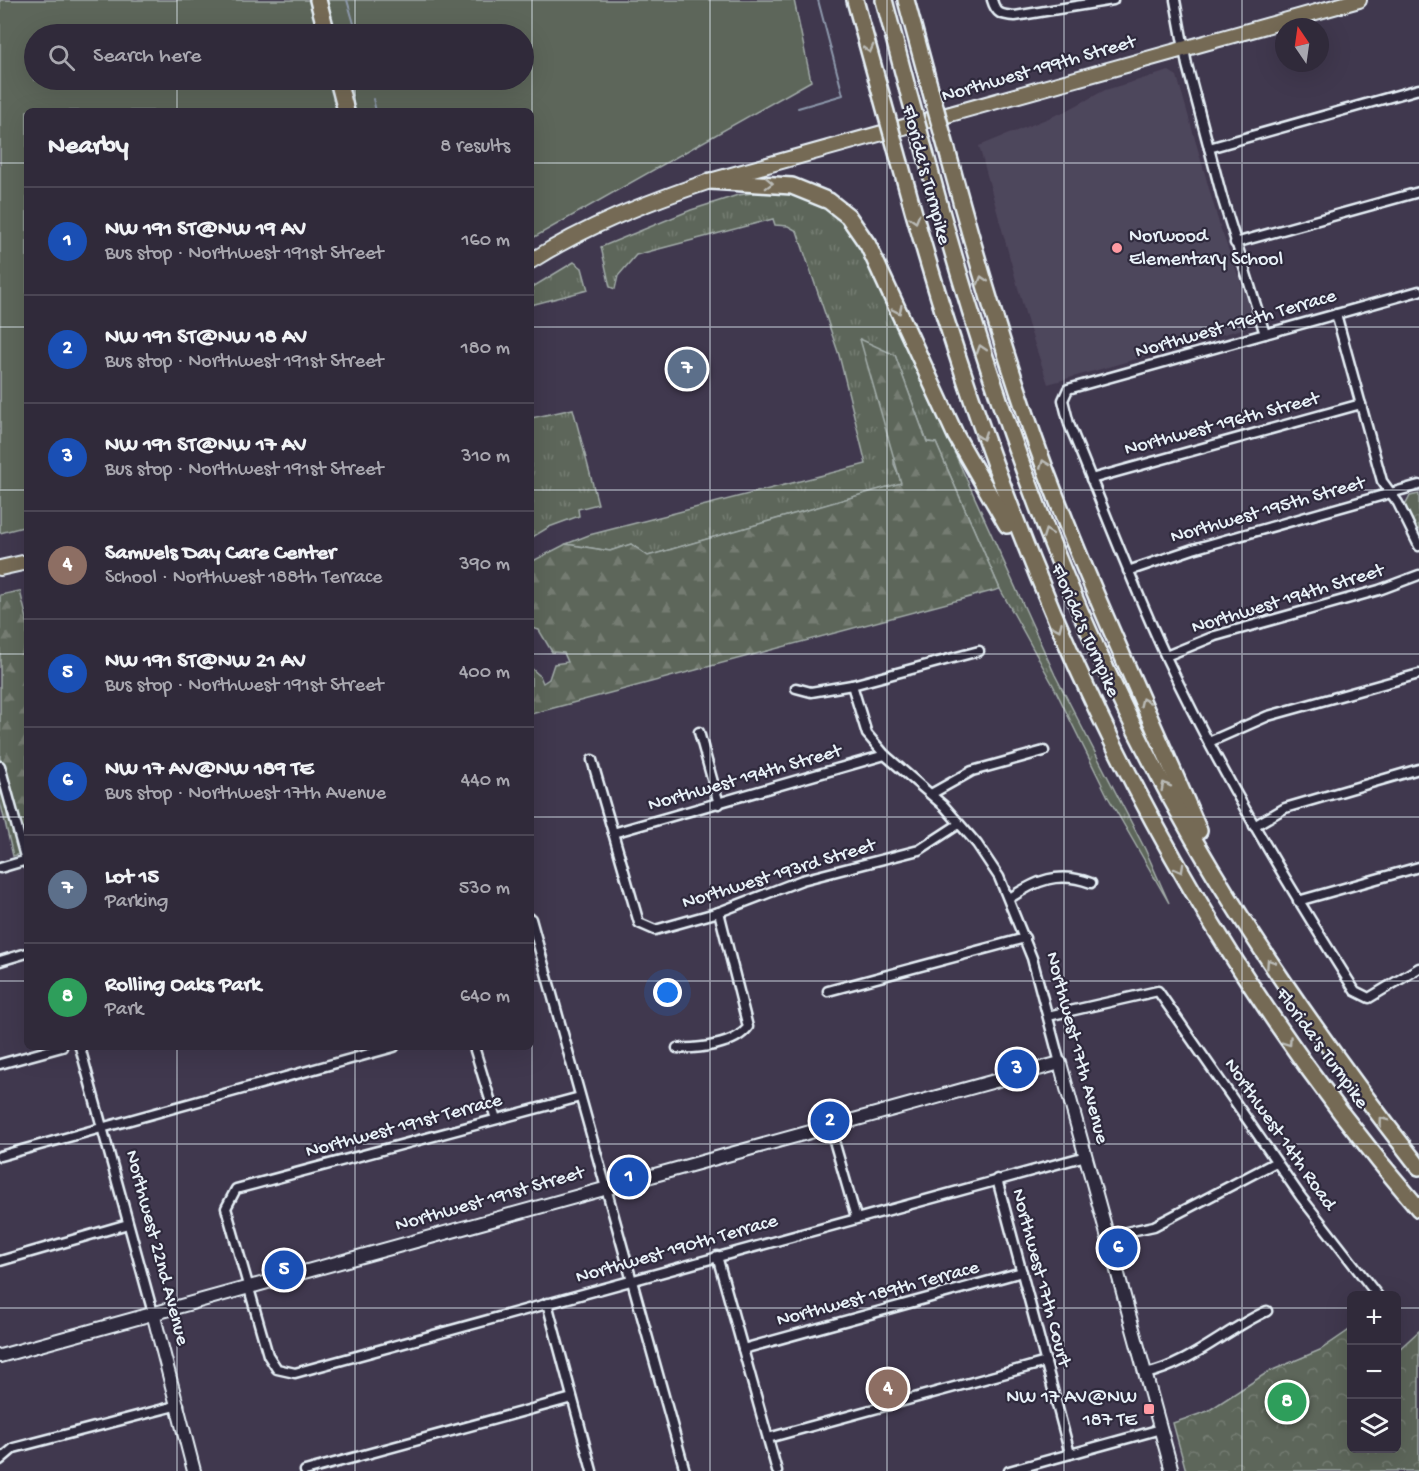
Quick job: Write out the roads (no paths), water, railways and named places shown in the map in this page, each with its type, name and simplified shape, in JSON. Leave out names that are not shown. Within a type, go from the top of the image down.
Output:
[{"type":"highway","points":[[318,0],[324,24]]},
{"type":"highway","name":"Florida's Turnpike","points":[[855,0],[966,390],[1035,573],[1117,753],[1221,941],[1318,1083],[1419,1209]]},
{"type":"highway","name":"Florida's Turnpike","points":[[884,0],[926,156],[987,366],[1051,543],[1088,628],[1142,742],[1225,891],[1313,1026],[1419,1167]]},
{"type":"highway","points":[[906,0],[996,325],[1044,464],[1225,891]]},
{"type":"highway","points":[[341,90],[345,108]]},
{"type":"highway","points":[[710,181],[792,186],[829,201],[855,224],[872,252],[956,436],[1035,573]]},
{"type":"main road","name":"Northwest 199th Street","points":[[534,259],[584,231],[644,205],[710,181],[1359,0]]},
{"type":"main road","points":[[0,568],[24,563]]},
{"type":"street","points":[[992,0],[995,10],[1000,14],[1015,16],[1083,3],[1113,0]]},
{"type":"street","points":[[1175,0],[1187,65],[1209,148],[1235,243],[1265,334]]},
{"type":"street","points":[[1209,148],[1419,89]]},
{"type":"street","points":[[1235,243],[1419,192]]},
{"type":"street","name":"Northwest 196th Terrace","points":[[1091,479],[1069,424],[1064,400],[1068,389],[1419,291]]},
{"type":"street","points":[[1336,314],[1382,481],[1419,546]]},
{"type":"street","name":"Northwest 196th Street","points":[[1091,479],[1361,404]]},
{"type":"street","points":[[1091,479],[1128,571],[1166,656],[1209,742],[1254,826],[1355,991],[1362,997],[1369,998],[1419,968]]},
{"type":"street","name":"Northwest 195th Street","points":[[1128,571],[1193,549],[1419,485]]},
{"type":"street","name":"Northwest 194th Street","points":[[1166,656],[1215,636],[1367,594],[1419,575]]},
{"type":"street","points":[[796,688],[811,693],[852,685],[978,651]]},
{"type":"street","points":[[1209,742],[1268,716],[1419,674]]},
{"type":"street","name":"Northwest 17th Avenue","points":[[852,685],[867,734],[885,755],[931,794],[977,844],[1010,898],[1025,938],[1048,1016],[1172,1471]]},
{"type":"street","points":[[699,732],[719,804]]},
{"type":"street","points":[[931,794],[972,771],[1044,751]]},
{"type":"street","name":"Northwest 194th Street","points":[[613,833],[885,755]]},
{"type":"street","points":[[592,760],[613,833]]},
{"type":"street","points":[[0,766],[24,851]]},
{"type":"street","points":[[1254,826],[1285,808],[1419,769]]},
{"type":"street","name":"Northwest 193rd Street","points":[[613,833],[639,922],[655,930],[719,912],[802,880],[919,850],[959,824]]},
{"type":"street","points":[[0,868],[24,863]]},
{"type":"street","points":[[1298,901],[1419,867]]},
{"type":"street","points":[[1010,898],[1035,882],[1048,879],[1071,878],[1091,883]]},
{"type":"street","points":[[677,1048],[741,1036],[747,1027],[719,912]]},
{"type":"street","points":[[534,930],[685,1471]]},
{"type":"street","points":[[828,991],[1025,938]]},
{"type":"street","points":[[0,961],[24,954]]},
{"type":"street","name":"Northwest 14th Road","points":[[1048,1016],[1158,991],[1276,1162],[1374,1291]]},
{"type":"street","points":[[0,1064],[51,1050]]},
{"type":"street","name":"Northwest 22nd Avenue","points":[[81,1050],[195,1467]]},
{"type":"street","points":[[0,1156],[383,1050]]},
{"type":"street","points":[[475,1050],[496,1119]]},
{"type":"street","name":"Northwest 191st Street","points":[[0,1356],[1060,1063]]},
{"type":"street","name":"Northwest 191st Terrace","points":[[249,1288],[226,1209],[237,1189],[580,1096]]},
{"type":"street","points":[[830,1127],[856,1217]]},
{"type":"street","name":"Northwest 190th Terrace","points":[[249,1288],[268,1355],[277,1369],[295,1373],[856,1217],[1086,1156]]},
{"type":"street","points":[[1108,1236],[1154,1226],[1276,1162]]},
{"type":"street","name":"Northwest 17th Court","points":[[997,1179],[1070,1454]]},
{"type":"street","points":[[0,1261],[128,1224]]},
{"type":"street","points":[[717,1256],[777,1471]]},
{"type":"street","name":"Northwest 189th Terrace","points":[[743,1349],[1022,1272]]},
{"type":"street","points":[[547,1303],[592,1471]]},
{"type":"street","points":[[1145,1374],[1167,1368],[1187,1358],[1267,1311]]},
{"type":"street","points":[[768,1438],[1046,1362]]},
{"type":"street","points":[[305,1471],[572,1398]]},
{"type":"street","points":[[1,1458],[14,1448],[179,1405]]},
{"type":"street","points":[[1009,1471],[1161,1430]]},
{"type":"waterway","points":[[347,0],[354,24]]},
{"type":"waterway","points":[[798,108],[843,95],[818,0]]},
{"type":"waterway","points":[[373,99],[375,108]]},
{"type":"place","name":"Norwood Elementary School","points":[[1117,248]]},
{"type":"place","name":"Lot 15","points":[[687,369]]},
{"type":"place","name":"NW 191 ST@NW 17 AV","points":[[1017,1069]]},
{"type":"place","name":"NW 191 ST@NW 18 AV","points":[[830,1121]]},
{"type":"place","name":"NW 191 ST@NW 19 AV","points":[[629,1177]]},
{"type":"place","name":"NW 17 AV@NW 189 TE","points":[[1118,1248]]},
{"type":"place","name":"NW 191 ST@NW 21 AV","points":[[284,1270]]},
{"type":"place","name":"Samuels Day Care Center","points":[[888,1389]]},
{"type":"place","name":"Rolling Oaks Park","points":[[1287,1402]]},
{"type":"place","name":"NW 17 AV@NW 187 TE","points":[[1149,1409]]}]
